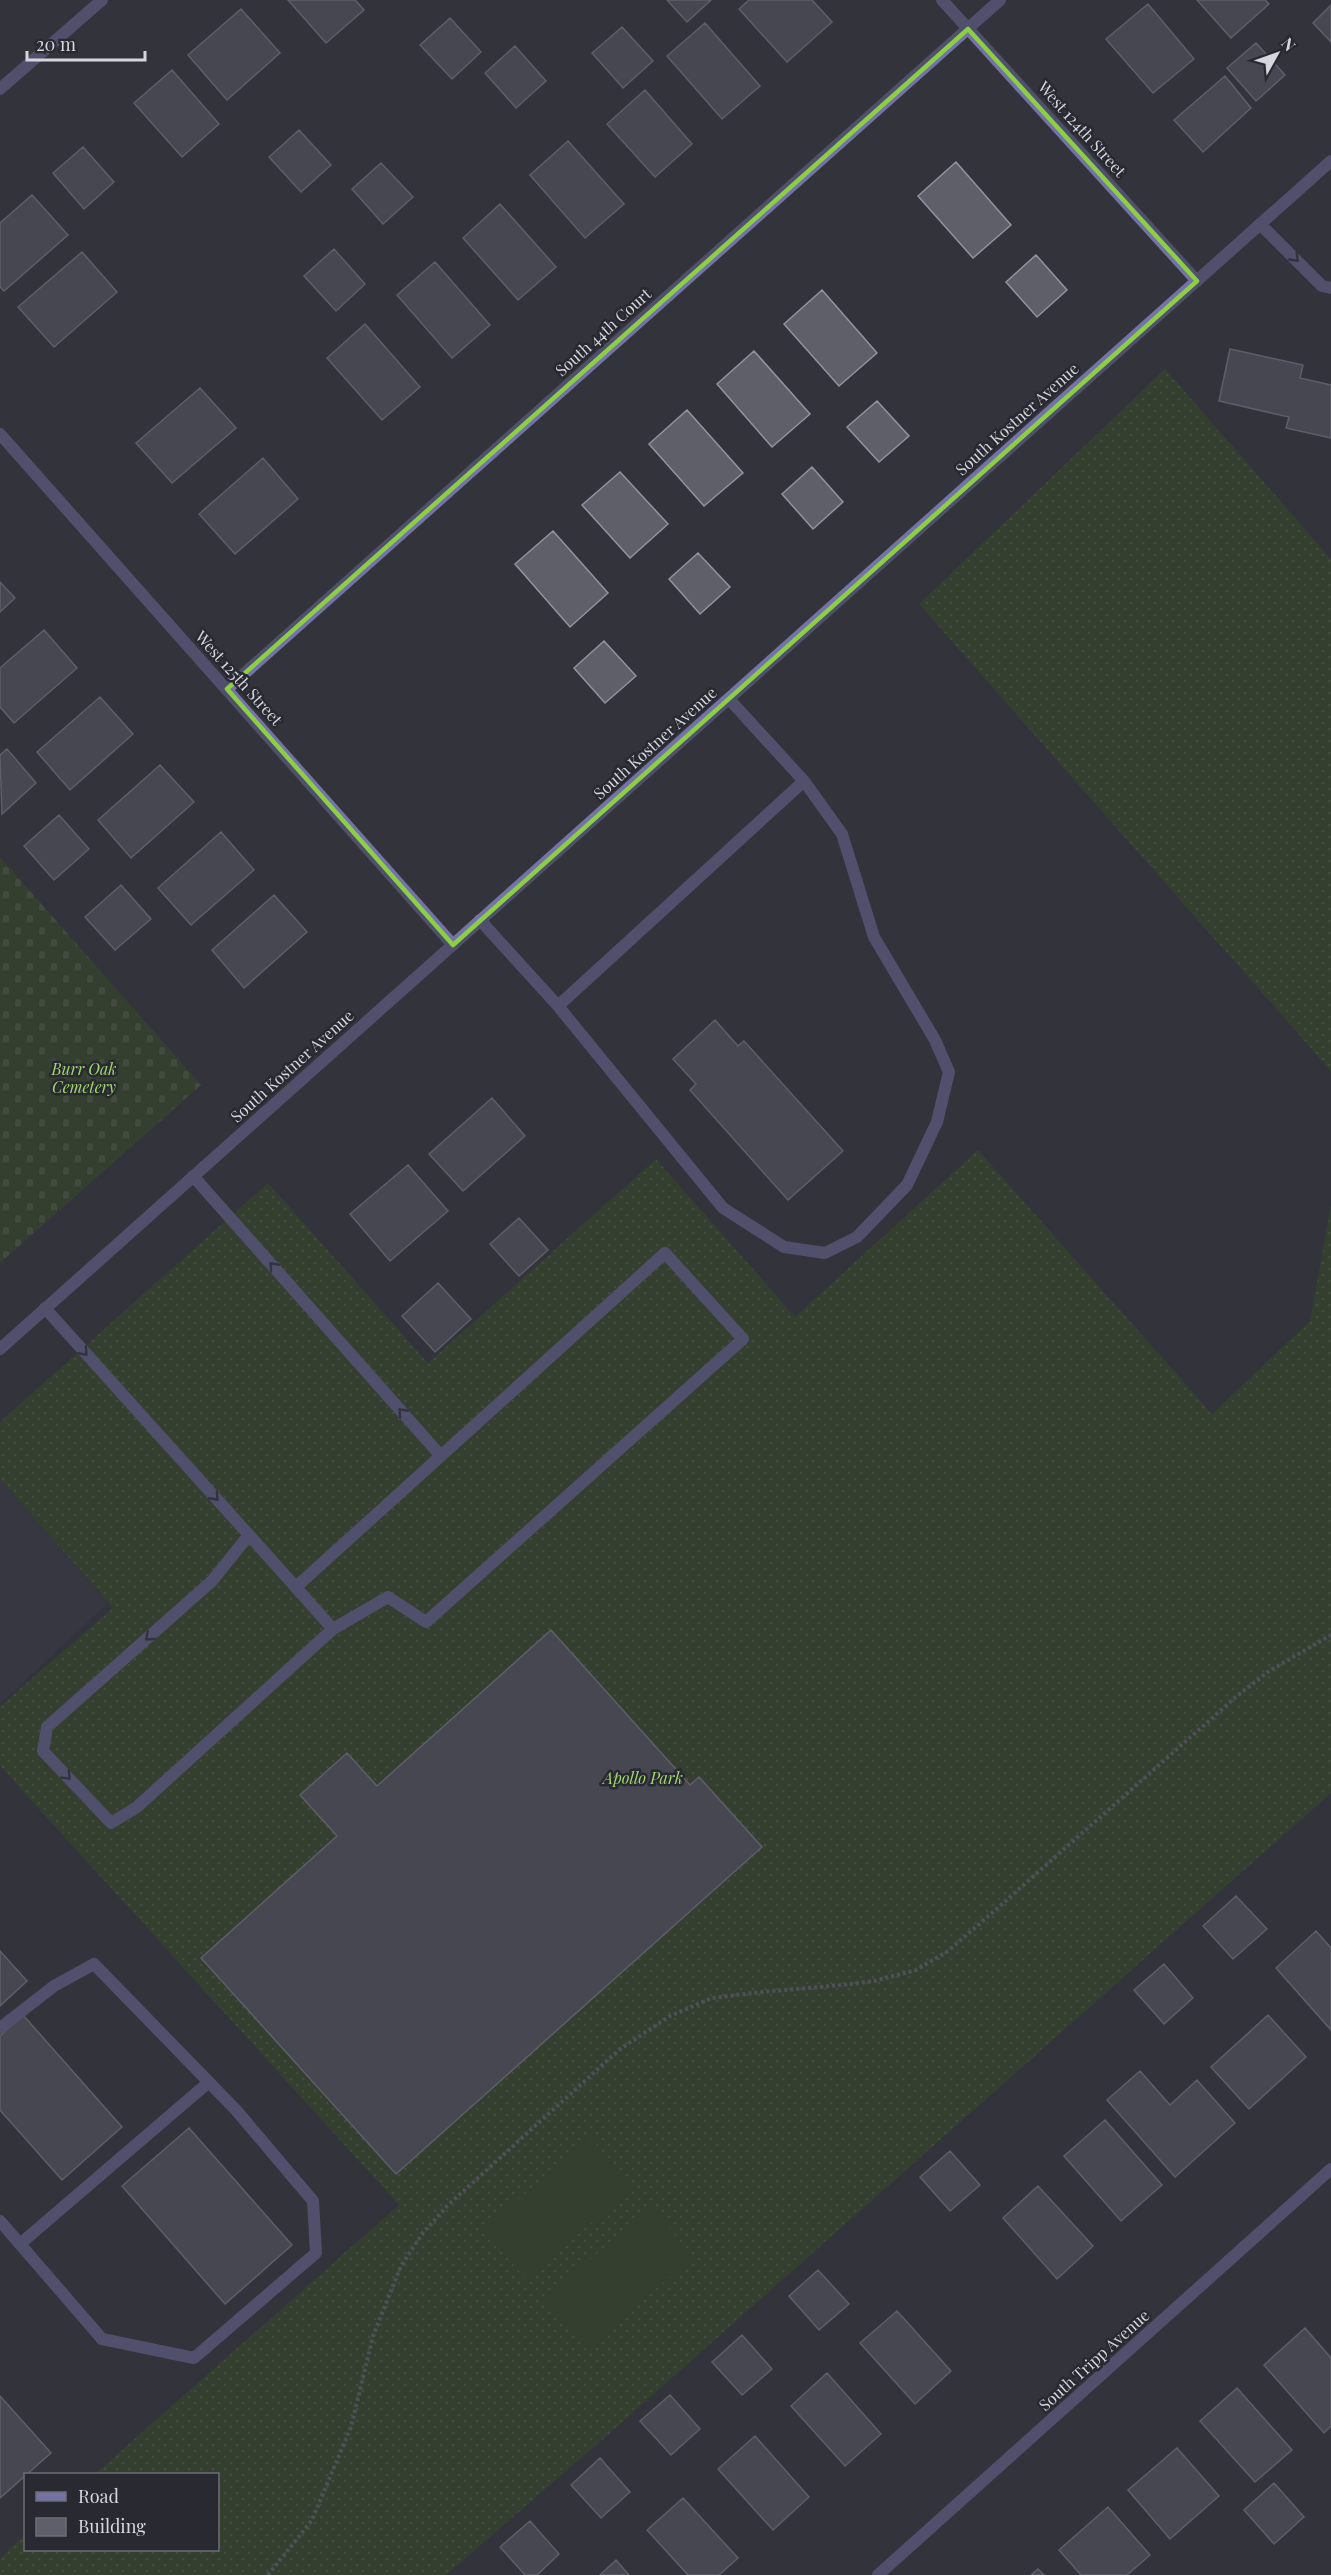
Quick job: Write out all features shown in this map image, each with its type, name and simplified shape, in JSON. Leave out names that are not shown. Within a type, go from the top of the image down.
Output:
[{"type":"street","points":[[0,89],[102,0]]},
{"type":"street","name":"West 124th Street","points":[[942,0],[1197,281]]},
{"type":"street","name":"South 44th Court","points":[[227,689],[1000,0]]},
{"type":"street","name":"South Kostner Avenue","points":[[0,1349],[1331,161]]},
{"type":"street","points":[[1260,224],[1322,286],[1331,288]]},
{"type":"street","name":"West 125th Street","points":[[0,434],[453,945]]},
{"type":"street","points":[[480,920],[558,1006],[723,1208],[784,1246],[825,1253],[857,1237],[907,1185],[937,1122],[949,1072],[935,1040],[874,938],[842,834],[804,782],[729,699]]},
{"type":"street","points":[[558,1006],[804,782]]},
{"type":"street","points":[[193,1176],[441,1456]]},
{"type":"street","points":[[249,1535],[212,1581],[47,1727],[43,1751],[111,1823],[137,1807],[333,1629],[388,1597],[426,1622],[743,1339],[664,1253],[296,1587]]},
{"type":"street","points":[[45,1308],[333,1629]]},
{"type":"street","points":[[0,2028],[54,1986],[94,1964],[236,2110],[313,2201],[316,2253],[194,2358],[102,2338],[0,2221]]},
{"type":"street","points":[[20,2244],[209,2082]]},
{"type":"street","name":"South Tripp Avenue","points":[[878,2575],[1331,2169]]},
{"type":"path","points":[[268,2575],[312,2520],[351,2427],[373,2336],[401,2266],[422,2234],[447,2206],[620,2049],[670,2016],[712,1998],[842,1986],[874,1981],[916,1970],[948,1951],[1237,1696],[1269,1671],[1331,1635]]},
{"type":"highlighted area","points":[[968,29],[1197,281],[453,945],[227,689]]},
{"type":"shaded area","points":[[0,1479],[108,1603],[0,1704]]},
{"type":"green space","points":[[1165,369],[1331,559],[1331,1071],[919,604]]},
{"type":"green space","name":"Burr Oak Cemetery","points":[[0,857],[201,1085],[0,1263]]},
{"type":"green space","name":"Apollo Park","points":[[978,1150],[1212,1414],[1310,1321],[1331,1205],[1331,1793],[603,2439],[446,2575],[0,2575],[0,2558],[24,2536],[24,2551],[219,2551],[219,2473],[96,2473],[399,2205],[0,1766],[0,1706],[113,1608],[0,1479],[0,1422],[268,1183],[428,1363],[656,1159],[795,1317]]},
{"type":"green space","points":[[590,2137],[633,2187],[526,2279],[483,2230]]},
{"type":"green space","points":[[651,2207],[693,2257],[586,2349],[543,2300]]},
{"type":"building","points":[[288,0],[355,0],[364,10],[326,43]]},
{"type":"building","points":[[667,0],[711,0],[687,22]]},
{"type":"building","points":[[749,0],[812,0],[832,22],[787,62],[739,9]]},
{"type":"building","points":[[1197,0],[1265,0],[1269,4],[1231,38]]},
{"type":"building","points":[[1148,4],[1194,59],[1153,93],[1106,39]]},
{"type":"building","points":[[1331,5],[1331,42],[1313,23]]},
{"type":"building","points":[[241,9],[280,53],[227,100],[188,55]]},
{"type":"building","points":[[450,18],[481,52],[452,79],[420,45]]},
{"type":"building","points":[[705,23],[760,86],[722,119],[667,56]]},
{"type":"building","points":[[622,27],[653,61],[623,88],[592,53]]},
{"type":"building","points":[[1256,43],[1285,75],[1256,101],[1227,68]]},
{"type":"building","points":[[515,46],[546,81],[516,108],[485,73]]},
{"type":"building","points":[[172,70],[219,124],[182,157],[134,103]]},
{"type":"building","points":[[1225,76],[1251,108],[1203,152],[1174,120]]},
{"type":"building","points":[[645,90],[692,144],[655,177],[607,124]]},
{"type":"building","points":[[299,130],[331,165],[301,192],[269,157]]},
{"type":"building","points":[[568,141],[624,204],[585,238],[530,175]]},
{"type":"building","points":[[83,147],[114,182],[84,209],[53,173]]},
{"type":"building","points":[[956,162],[1011,225],[973,258],[918,196]]},
{"type":"building","points":[[381,163],[413,197],[383,224],[352,189]]},
{"type":"building","points":[[32,195],[68,235],[4,291],[0,287],[0,223]]},
{"type":"building","points":[[500,204],[556,267],[518,300],[463,238]]},
{"type":"building","points":[[334,249],[365,284],[336,311],[304,276]]},
{"type":"building","points":[[82,252],[117,292],[54,347],[18,307]]},
{"type":"building","points":[[1036,255],[1067,290],[1037,317],[1006,282]]},
{"type":"building","points":[[435,262],[490,325],[452,358],[397,295]]},
{"type":"building","points":[[822,290],[877,353],[839,386],[784,324]]},
{"type":"building","points":[[365,324],[420,387],[382,420],[327,358]]},
{"type":"building","points":[[1230,349],[1303,365],[1300,378],[1331,385],[1331,438],[1286,428],[1289,417],[1219,401]]},
{"type":"building","points":[[754,351],[810,414],[772,447],[717,384]]},
{"type":"building","points":[[200,388],[236,428],[172,483],[136,443]]},
{"type":"building","points":[[877,401],[909,436],[879,462],[847,427]]},
{"type":"building","points":[[687,410],[743,473],[704,506],[649,444]]},
{"type":"building","points":[[263,458],[298,499],[235,554],[199,514]]},
{"type":"building","points":[[812,467],[843,502],[813,529],[782,494]]},
{"type":"building","points":[[620,472],[668,524],[630,558],[582,505]]},
{"type":"building","points":[[553,531],[608,593],[570,627],[515,564]]},
{"type":"building","points":[[698,553],[730,587],[700,614],[669,579]]},
{"type":"building","points":[[0,582],[15,598],[0,612]]},
{"type":"building","points":[[44,630],[77,668],[14,723],[0,707],[0,668]]},
{"type":"building","points":[[604,641],[636,676],[605,703],[574,668]]},
{"type":"building","points":[[100,697],[133,734],[70,790],[37,752]]},
{"type":"building","points":[[7,749],[36,783],[2,814],[0,755]]},
{"type":"building","points":[[160,765],[194,802],[131,858],[98,820]]},
{"type":"building","points":[[59,815],[89,849],[54,880],[24,846]]},
{"type":"building","points":[[221,832],[254,870],[191,925],[158,888]]},
{"type":"building","points":[[121,885],[151,919],[115,950],[85,917]]},
{"type":"building","points":[[274,895],[307,932],[244,988],[212,950]]},
{"type":"building","points":[[715,1020],[738,1046],[744,1041],[843,1151],[788,1200],[690,1090],[696,1084],[673,1059]]},
{"type":"building","points":[[492,1098],[525,1136],[463,1191],[429,1154]]},
{"type":"building","points":[[408,1165],[448,1211],[390,1261],[350,1214]]},
{"type":"building","points":[[519,1218],[548,1250],[519,1276],[490,1244]]},
{"type":"building","points":[[438,1283],[471,1319],[435,1352],[402,1316]]},
{"type":"building","points":[[551,1630],[690,1785],[699,1777],[762,1847],[396,2174],[201,1958],[337,1836],[300,1795],[347,1753],[377,1786]]},
{"type":"building","points":[[1236,1896],[1267,1929],[1233,1959],[1203,1926]]},
{"type":"building","points":[[1316,1931],[1331,1948],[1331,2030],[1276,1968]]},
{"type":"building","points":[[0,1951],[27,1981],[0,2006]]},
{"type":"building","points":[[1164,1964],[1193,1998],[1164,2024],[1134,1990]]},
{"type":"building","points":[[23,2015],[122,2127],[62,2180],[0,2110],[0,2036]]},
{"type":"building","points":[[1268,2015],[1306,2057],[1249,2109],[1211,2067]]},
{"type":"building","points":[[1140,2071],[1170,2105],[1197,2080],[1235,2123],[1175,2177],[1107,2100]]},
{"type":"building","points":[[1105,2120],[1162,2185],[1121,2221],[1064,2156]]},
{"type":"building","points":[[189,2128],[292,2245],[225,2304],[122,2186]]},
{"type":"building","points":[[950,2151],[980,2185],[950,2211],[920,2177]]},
{"type":"building","points":[[1038,2186],[1093,2246],[1057,2279],[1003,2218]]},
{"type":"building","points":[[818,2270],[849,2304],[819,2330],[789,2296]]},
{"type":"building","points":[[897,2311],[951,2371],[915,2404],[860,2343]]},
{"type":"building","points":[[1305,2328],[1331,2358],[1331,2426],[1324,2433],[1264,2365]]},
{"type":"building","points":[[742,2335],[772,2369],[742,2395],[712,2362]]},
{"type":"building","points":[[827,2373],[881,2434],[845,2466],[791,2406]]},
{"type":"building","points":[[1237,2388],[1292,2450],[1255,2482],[1200,2421]]},
{"type":"building","points":[[670,2395],[700,2429],[671,2455],[640,2421]]},
{"type":"building","points":[[0,2396],[51,2453],[28,2473],[24,2473],[24,2477],[0,2498]]},
{"type":"building","points":[[755,2436],[809,2497],[773,2530],[718,2469]]},
{"type":"building","points":[[1177,2448],[1219,2496],[1170,2539],[1128,2490]]},
{"type":"building","points":[[600,2458],[630,2492],[601,2518],[571,2485]]},
{"type":"building","points":[[1274,2483],[1304,2517],[1274,2544],[1244,2510]]},
{"type":"building","points":[[683,2498],[738,2558],[719,2575],[688,2575],[647,2530]]},
{"type":"building","points":[[1108,2507],[1150,2555],[1127,2575],[1081,2575],[1059,2550]]},
{"type":"building","points":[[530,2521],[559,2554],[537,2575],[525,2575],[500,2547]]},
{"type":"building","points":[[616,2560],[629,2575],[600,2575]]},
{"type":"building","points":[[1038,2569],[1044,2575],[1031,2575]]}]
